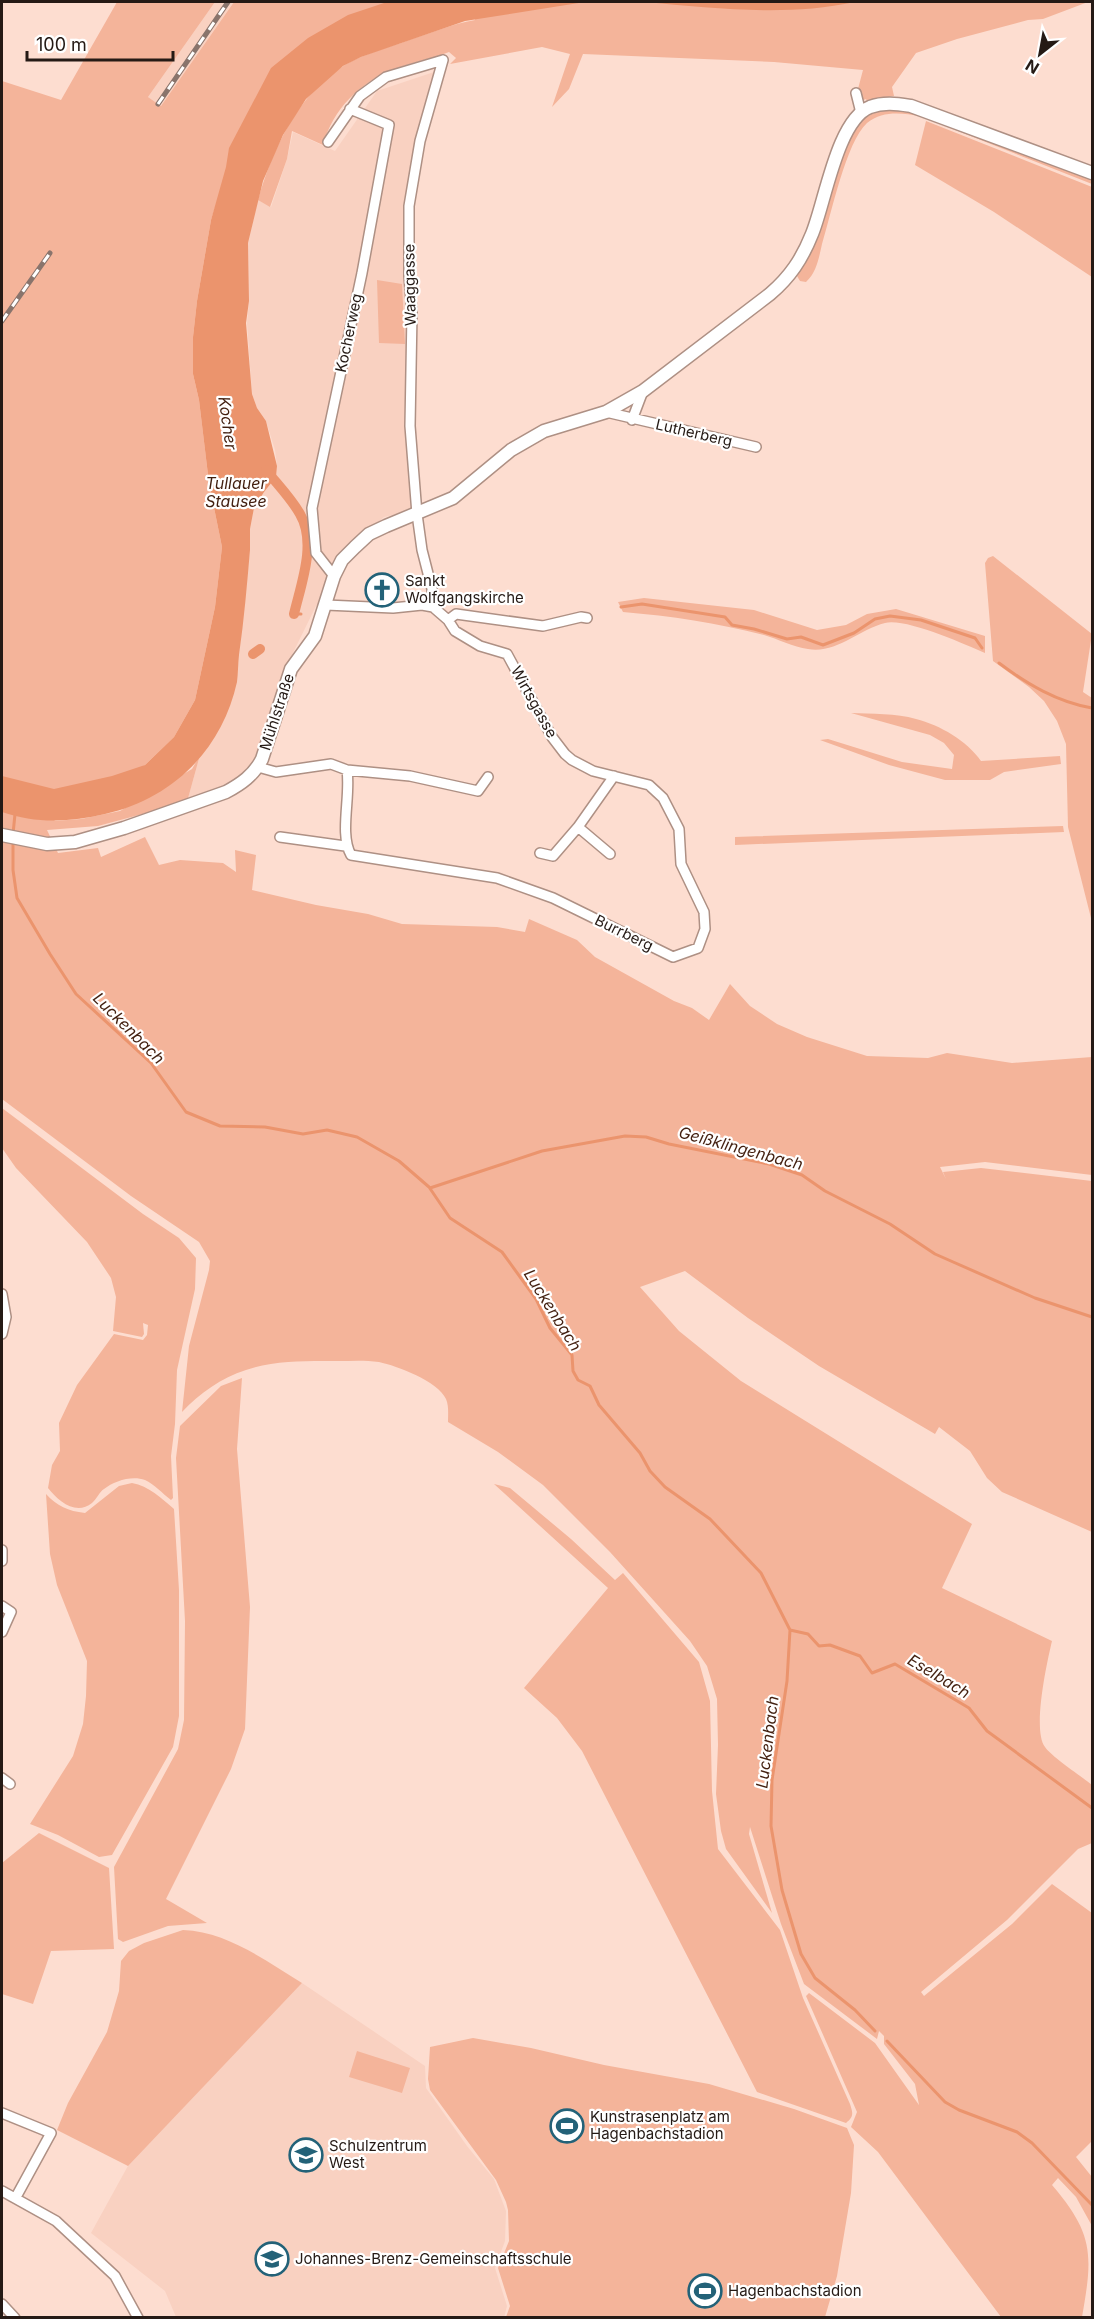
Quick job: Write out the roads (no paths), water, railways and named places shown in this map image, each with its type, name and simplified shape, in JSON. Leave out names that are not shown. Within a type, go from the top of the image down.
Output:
[{"type":"street","name":"Waaggasse","points":[[350,109],[360,96],[386,77],[443,60],[420,141],[409,206],[412,313],[410,426],[417,514],[422,550],[432,589],[433,607]]},
{"type":"street","points":[[856,93],[861,113],[869,107],[886,103],[911,106],[1092,173]]},
{"type":"street","points":[[328,142],[350,109]]},
{"type":"street","name":"Kocherweg","points":[[334,576],[316,553],[312,508],[362,273],[389,125],[350,109]]},
{"type":"street","name":"Mühlstraße","points":[[2,835],[47,844],[75,842],[124,828],[226,792],[242,783],[258,767],[291,669],[315,636],[334,576],[342,560],[369,534],[453,498],[511,450],[544,431],[606,412],[643,391],[770,294],[789,277],[812,233],[845,134],[861,113]]},
{"type":"street","points":[[632,420],[643,391]]},
{"type":"street","name":"Lutherberg","points":[[606,412],[632,420],[756,447]]},
{"type":"street","points":[[326,605],[433,607]]},
{"type":"street","name":"Wirtsgasse","points":[[433,607],[448,620],[455,631],[480,646],[507,654],[561,749]]},
{"type":"street","points":[[448,620],[456,615],[543,626],[581,616],[587,618]]},
{"type":"street","name":"Burrberg","points":[[280,837],[345,846],[351,855],[497,878],[553,897],[673,957],[698,948],[705,929],[704,912],[681,864],[679,829],[663,798],[649,785],[593,771],[572,760],[561,749]]},
{"type":"street","points":[[258,767],[276,772],[331,764],[347,770],[410,776],[478,791],[488,777]]},
{"type":"street","points":[[345,846],[349,783],[347,770]]},
{"type":"street","points":[[540,853],[553,856],[578,827],[614,776]]},
{"type":"street","points":[[578,827],[610,854]]},
{"type":"street","points":[[2,1294],[6,1317],[2,1334]]},
{"type":"street","points":[[2,1550],[2,1561]]},
{"type":"street","points":[[2,1606],[11,1612],[2,1632]]},
{"type":"street","points":[[2,2113],[51,2133],[16,2197]]},
{"type":"street","points":[[2,2191],[56,2221],[115,2276],[138,2318]]},
{"type":"street","points":[[2,2304],[15,2318]]},
{"type":"water","points":[[387,2],[585,2],[465,21],[361,57],[343,66],[306,99],[283,135],[263,181],[248,243],[249,301],[246,323],[252,394],[257,408],[266,421],[277,466],[276,477],[254,508],[250,529],[237,682],[230,707],[206,750],[172,784],[152,797],[129,807],[79,819],[28,819],[2,812],[2,776],[54,789],[112,776],[145,765],[174,737],[195,700],[215,607],[222,547],[209,483],[199,400],[193,374],[193,337],[211,220],[229,148],[271,68],[308,38],[348,15]]},
{"type":"water","points":[[644,2],[855,2],[829,7],[750,10]]},
{"type":"waterway","name":"Tullauer Stausee","points":[[266,470],[292,502],[305,525],[306,564],[294,614]]},
{"type":"waterway","points":[[621,607],[642,604],[725,617],[732,625],[787,639],[801,637],[823,645],[854,633],[875,619],[890,616],[921,620],[975,638],[982,648]]},
{"type":"waterway","points":[[294,614],[301,614]]},
{"type":"waterway","points":[[253,654],[260,649]]},
{"type":"waterway","points":[[999,663],[1043,691],[1092,708]]},
{"type":"waterway","name":"Luckenbach","points":[[13,834],[15,814]]},
{"type":"waterway","name":"Luckenbach","points":[[13,840],[13,870],[17,898],[50,954],[76,994],[151,1063],[186,1112],[220,1126],[265,1127],[303,1134],[327,1130],[357,1137],[399,1161],[429,1187],[450,1218],[502,1252],[536,1299],[550,1328],[572,1355],[573,1371],[578,1380],[590,1386],[599,1405],[640,1453],[650,1471],[665,1487],[710,1519],[761,1573],[790,1630],[787,1681],[772,1780],[771,1826],[782,1890],[801,1954],[815,1978],[855,2010],[875,2031]]},
{"type":"waterway","name":"Geißklingenbach","points":[[430,1188],[542,1151],[625,1136],[646,1137],[669,1144],[769,1164],[802,1175],[825,1191],[890,1224],[935,1254],[1035,1298],[1092,1317]]},
{"type":"waterway","name":"Eselbach","points":[[790,1630],[808,1634],[819,1646],[830,1645],[860,1656],[872,1673],[895,1664],[969,1708],[987,1731],[1092,1808]]},
{"type":"waterway","name":"Luckenbach","points":[[887,2041],[945,2102],[959,2110],[1017,2132],[1032,2143],[1092,2205]]},
{"type":"railway","points":[[158,104],[228,2]]},
{"type":"railway","points":[[2,321],[50,253]]},
{"type":"place","name":"Sankt Wolfgangskirche","points":[[382,590]]},
{"type":"place","name":"Kunstrasenplatz am Hagenbachstadion","points":[[567,2126]]},
{"type":"place","name":"Schulzentrum West","points":[[306,2155]]},
{"type":"place","name":"Johannes-Brenz-Gemeinschaftsschule","points":[[272,2259]]},
{"type":"place","name":"Hagenbachstadion","points":[[705,2291]]},
{"type":"water label","name":"Kocher","points":[[228,423]]}]
